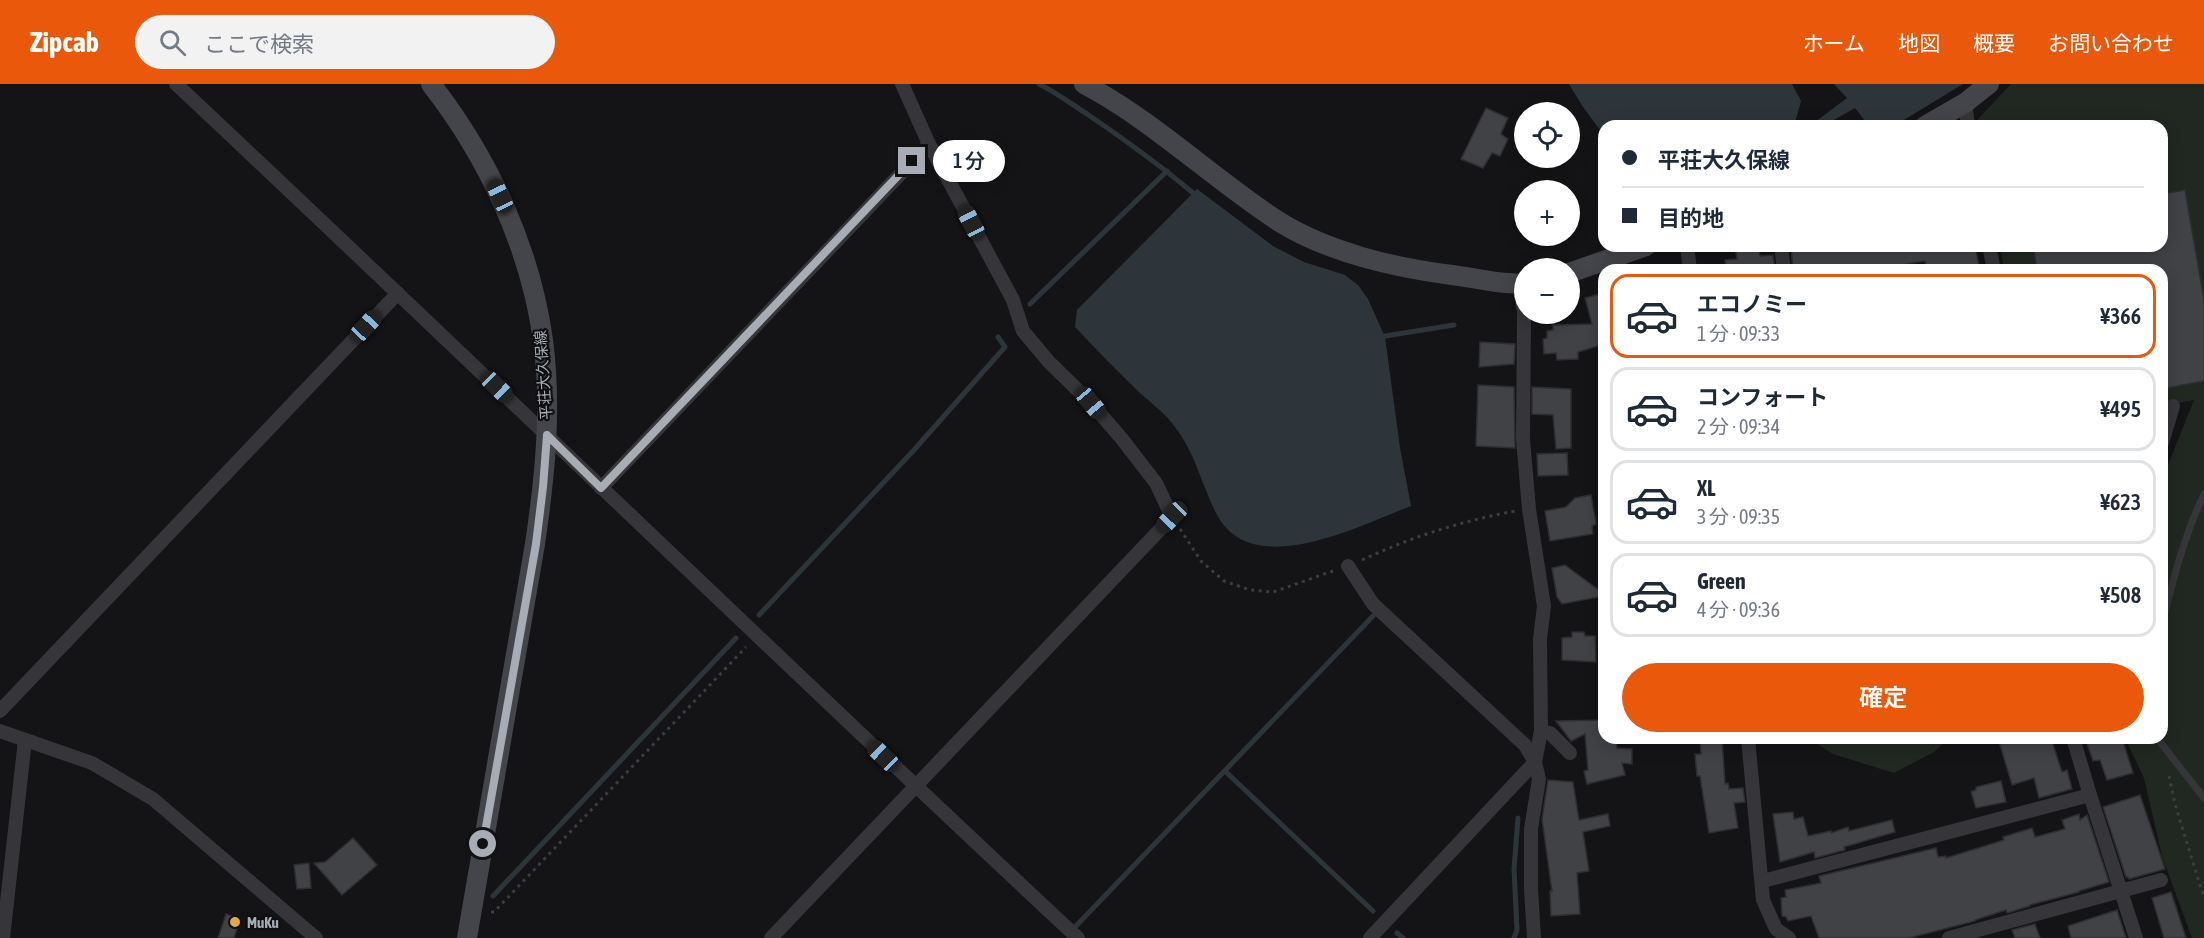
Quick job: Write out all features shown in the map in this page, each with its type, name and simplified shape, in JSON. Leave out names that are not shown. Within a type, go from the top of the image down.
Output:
[{"type":"main road","name":"平荘大久保線","points":[[431,84],[481,157],[500,196],[529,276],[543,340],[547,435],[536,544],[467,938]]},
{"type":"main road","points":[[1084,84],[1132,115],[1279,221],[1310,237],[1360,256],[1427,272],[1514,282]]},
{"type":"main road","points":[[1935,120],[1965,103],[1989,84]]},
{"type":"main road","points":[[1619,262],[1636,252]]},
{"type":"main road","points":[[1580,271],[1598,267]]},
{"type":"street","points":[[176,84],[1078,938]]},
{"type":"street","points":[[771,938],[1172,517],[1156,483],[1122,439],[1023,331],[1013,300],[929,144],[902,84]]},
{"type":"street","points":[[1965,103],[1967,120]]},
{"type":"street","points":[[601,488],[929,144]]},
{"type":"street","points":[[0,711],[398,293]]},
{"type":"street","points":[[1370,938],[1535,762],[1541,731],[1540,639],[1544,606],[1529,509],[1523,439],[1524,324]]},
{"type":"street","points":[[2168,416],[2173,406]]},
{"type":"street","points":[[1348,566],[1372,604],[1525,745],[1535,762],[1539,780],[1531,829],[1530,889],[1534,938]]},
{"type":"street","points":[[0,731],[92,763],[153,799],[316,938]]},
{"type":"street","points":[[1541,731],[1550,733],[1570,753]]},
{"type":"street","points":[[3,938],[25,740]]},
{"type":"street","points":[[1749,744],[1763,900],[1776,929],[1789,938]]},
{"type":"street","points":[[2075,744],[2136,938]]},
{"type":"street","points":[[1763,881],[2090,795]]},
{"type":"street","points":[[1949,938],[2161,880]]},
{"type":"lane","points":[[2168,600],[2194,515],[2204,494]]},
{"type":"lane","points":[[2161,744],[2204,798]]},
{"type":"path","points":[[471,913],[494,912],[757,636]]},
{"type":"path","points":[[2163,747],[2175,804],[2204,898]]},
{"type":"shaded area","points":[[1569,84],[1792,84],[1801,101],[1796,120],[1598,120],[1598,127]]},
{"type":"shaded area","points":[[1834,84],[1963,84],[1904,120],[1864,120],[1855,108],[1834,120],[1818,120],[1847,98]]},
{"type":"shaded area","points":[[2011,84],[2204,84],[2204,938],[2192,938],[2162,856],[2144,778],[2128,744],[2168,744],[2168,465],[2194,400],[2168,405],[2168,264],[2003,264],[2001,252],[2168,252],[2168,120],[1978,119]]},
{"type":"shaded area","points":[[1197,189],[1273,246],[1304,262],[1345,275],[1358,285],[1368,299],[1385,337],[1400,448],[1411,506],[1364,525],[1308,543],[1280,547],[1254,544],[1232,534],[1216,513],[1188,447],[1171,422],[1075,327],[1077,310]]},
{"type":"shaded area","points":[[1817,744],[1943,744],[1934,752],[1894,773],[1833,754]]},
{"type":"building","points":[[1486,108],[1508,118],[1501,134],[1508,139],[1500,156],[1492,153],[1483,168],[1461,159]]},
{"type":"building","points":[[2185,190],[2204,300],[2204,381],[2168,388],[2168,264],[2036,264],[2034,252],[2168,252],[2168,193]]},
{"type":"building","points":[[1736,252],[1759,252],[1760,256],[1773,255],[1774,264],[1725,264],[1725,260],[1737,259]]},
{"type":"building","points":[[1792,252],[1976,252],[1979,264],[1926,264],[1925,261],[1907,264],[1792,264]]},
{"type":"building","points":[[1598,295],[1598,346],[1578,352],[1578,359],[1557,360],[1556,353],[1544,354],[1543,339],[1547,338],[1547,331],[1553,330],[1553,325],[1592,324],[1585,298]]},
{"type":"building","points":[[1480,342],[1515,344],[1514,364],[1479,367]]},
{"type":"building","points":[[1478,385],[1514,387],[1515,448],[1476,446]]},
{"type":"building","points":[[1532,387],[1571,389],[1571,448],[1556,449],[1553,415],[1532,414]]},
{"type":"building","points":[[1567,453],[1568,475],[1538,476],[1537,454]]},
{"type":"building","points":[[1591,495],[1596,524],[1592,526],[1593,534],[1550,541],[1545,511],[1566,507],[1575,498]]},
{"type":"building","points":[[1565,565],[1598,590],[1598,597],[1562,604],[1557,597],[1552,568]]},
{"type":"building","points":[[1572,632],[1584,632],[1585,636],[1595,636],[1596,662],[1562,660],[1562,638],[1572,637]]},
{"type":"building","points":[[1598,720],[1598,744],[1616,744],[1617,748],[1632,749],[1632,764],[1622,763],[1625,775],[1587,784],[1584,771],[1588,770],[1585,734],[1571,741],[1556,721]]},
{"type":"building","points":[[1700,744],[1722,744],[1725,784],[1728,783],[1729,789],[1743,788],[1745,802],[1734,803],[1738,828],[1709,833],[1700,776],[1697,776],[1695,754],[1701,754]]},
{"type":"building","points":[[2000,744],[2053,744],[2062,772],[2067,770],[2072,789],[2039,798],[2034,778],[2012,785]]},
{"type":"building","points":[[2087,744],[2124,744],[2133,773],[2107,780],[2100,760],[2093,761]]},
{"type":"building","points":[[1548,780],[1573,782],[1579,820],[1608,814],[1610,826],[1583,832],[1589,871],[1577,873],[1580,914],[1551,916],[1550,891],[1552,891],[1542,819]]},
{"type":"building","points":[[2001,781],[2006,802],[1976,808],[1971,792],[1976,790],[1976,787]]},
{"type":"building","points":[[2140,795],[2165,869],[2129,879],[2126,877],[2103,807]]},
{"type":"building","points":[[1793,812],[1794,819],[1803,817],[1808,836],[1831,831],[1831,833],[1848,827],[1849,831],[1892,820],[1895,832],[1815,858],[1814,852],[1780,862],[1773,814]]},
{"type":"building","points":[[2079,814],[2080,820],[2087,815],[2109,882],[2007,913],[2006,910],[1975,921],[1909,938],[1819,938],[1811,916],[1788,921],[1782,916],[1781,898],[1786,897],[1785,890],[1821,883],[1819,876],[1936,848],[1938,857],[1946,856],[1946,858],[2004,840],[2003,837],[2032,828],[2035,837],[2065,829],[2062,820]]},
{"type":"building","points":[[353,838],[377,865],[342,895],[314,863],[325,862]]},
{"type":"building","points":[[309,863],[311,888],[297,889],[294,865]]},
{"type":"building","points":[[2171,892],[2186,938],[2164,938],[2152,898]]},
{"type":"building","points":[[2117,910],[2126,938],[2071,938],[2068,926]]},
{"type":"building","points":[[226,914],[240,919],[234,938],[218,938]]},
{"type":"building","points":[[2035,924],[2040,938],[2015,938],[2012,930]]},
{"type":"waterway","points":[[1039,84],[1116,134],[1193,193]]},
{"type":"waterway","points":[[1030,304],[1167,171]]},
{"type":"waterway","points":[[1385,336],[1454,325]]},
{"type":"waterway","points":[[759,615],[914,450],[1005,347],[998,337]]},
{"type":"waterway","points":[[1076,926],[1373,616]]},
{"type":"waterway","points":[[493,896],[736,638]]},
{"type":"waterway","points":[[1225,771],[1373,911]]},
{"type":"waterway","points":[[1514,938],[1517,930],[1514,869],[1518,818]]},
{"type":"waterway","points":[[1397,933],[1403,938]]},
{"type":"place","name":"MuKu","points":[[235,922]]},
{"type":"route","points":[[483,844],[536,544],[547,435],[601,488],[912,161]]}]
